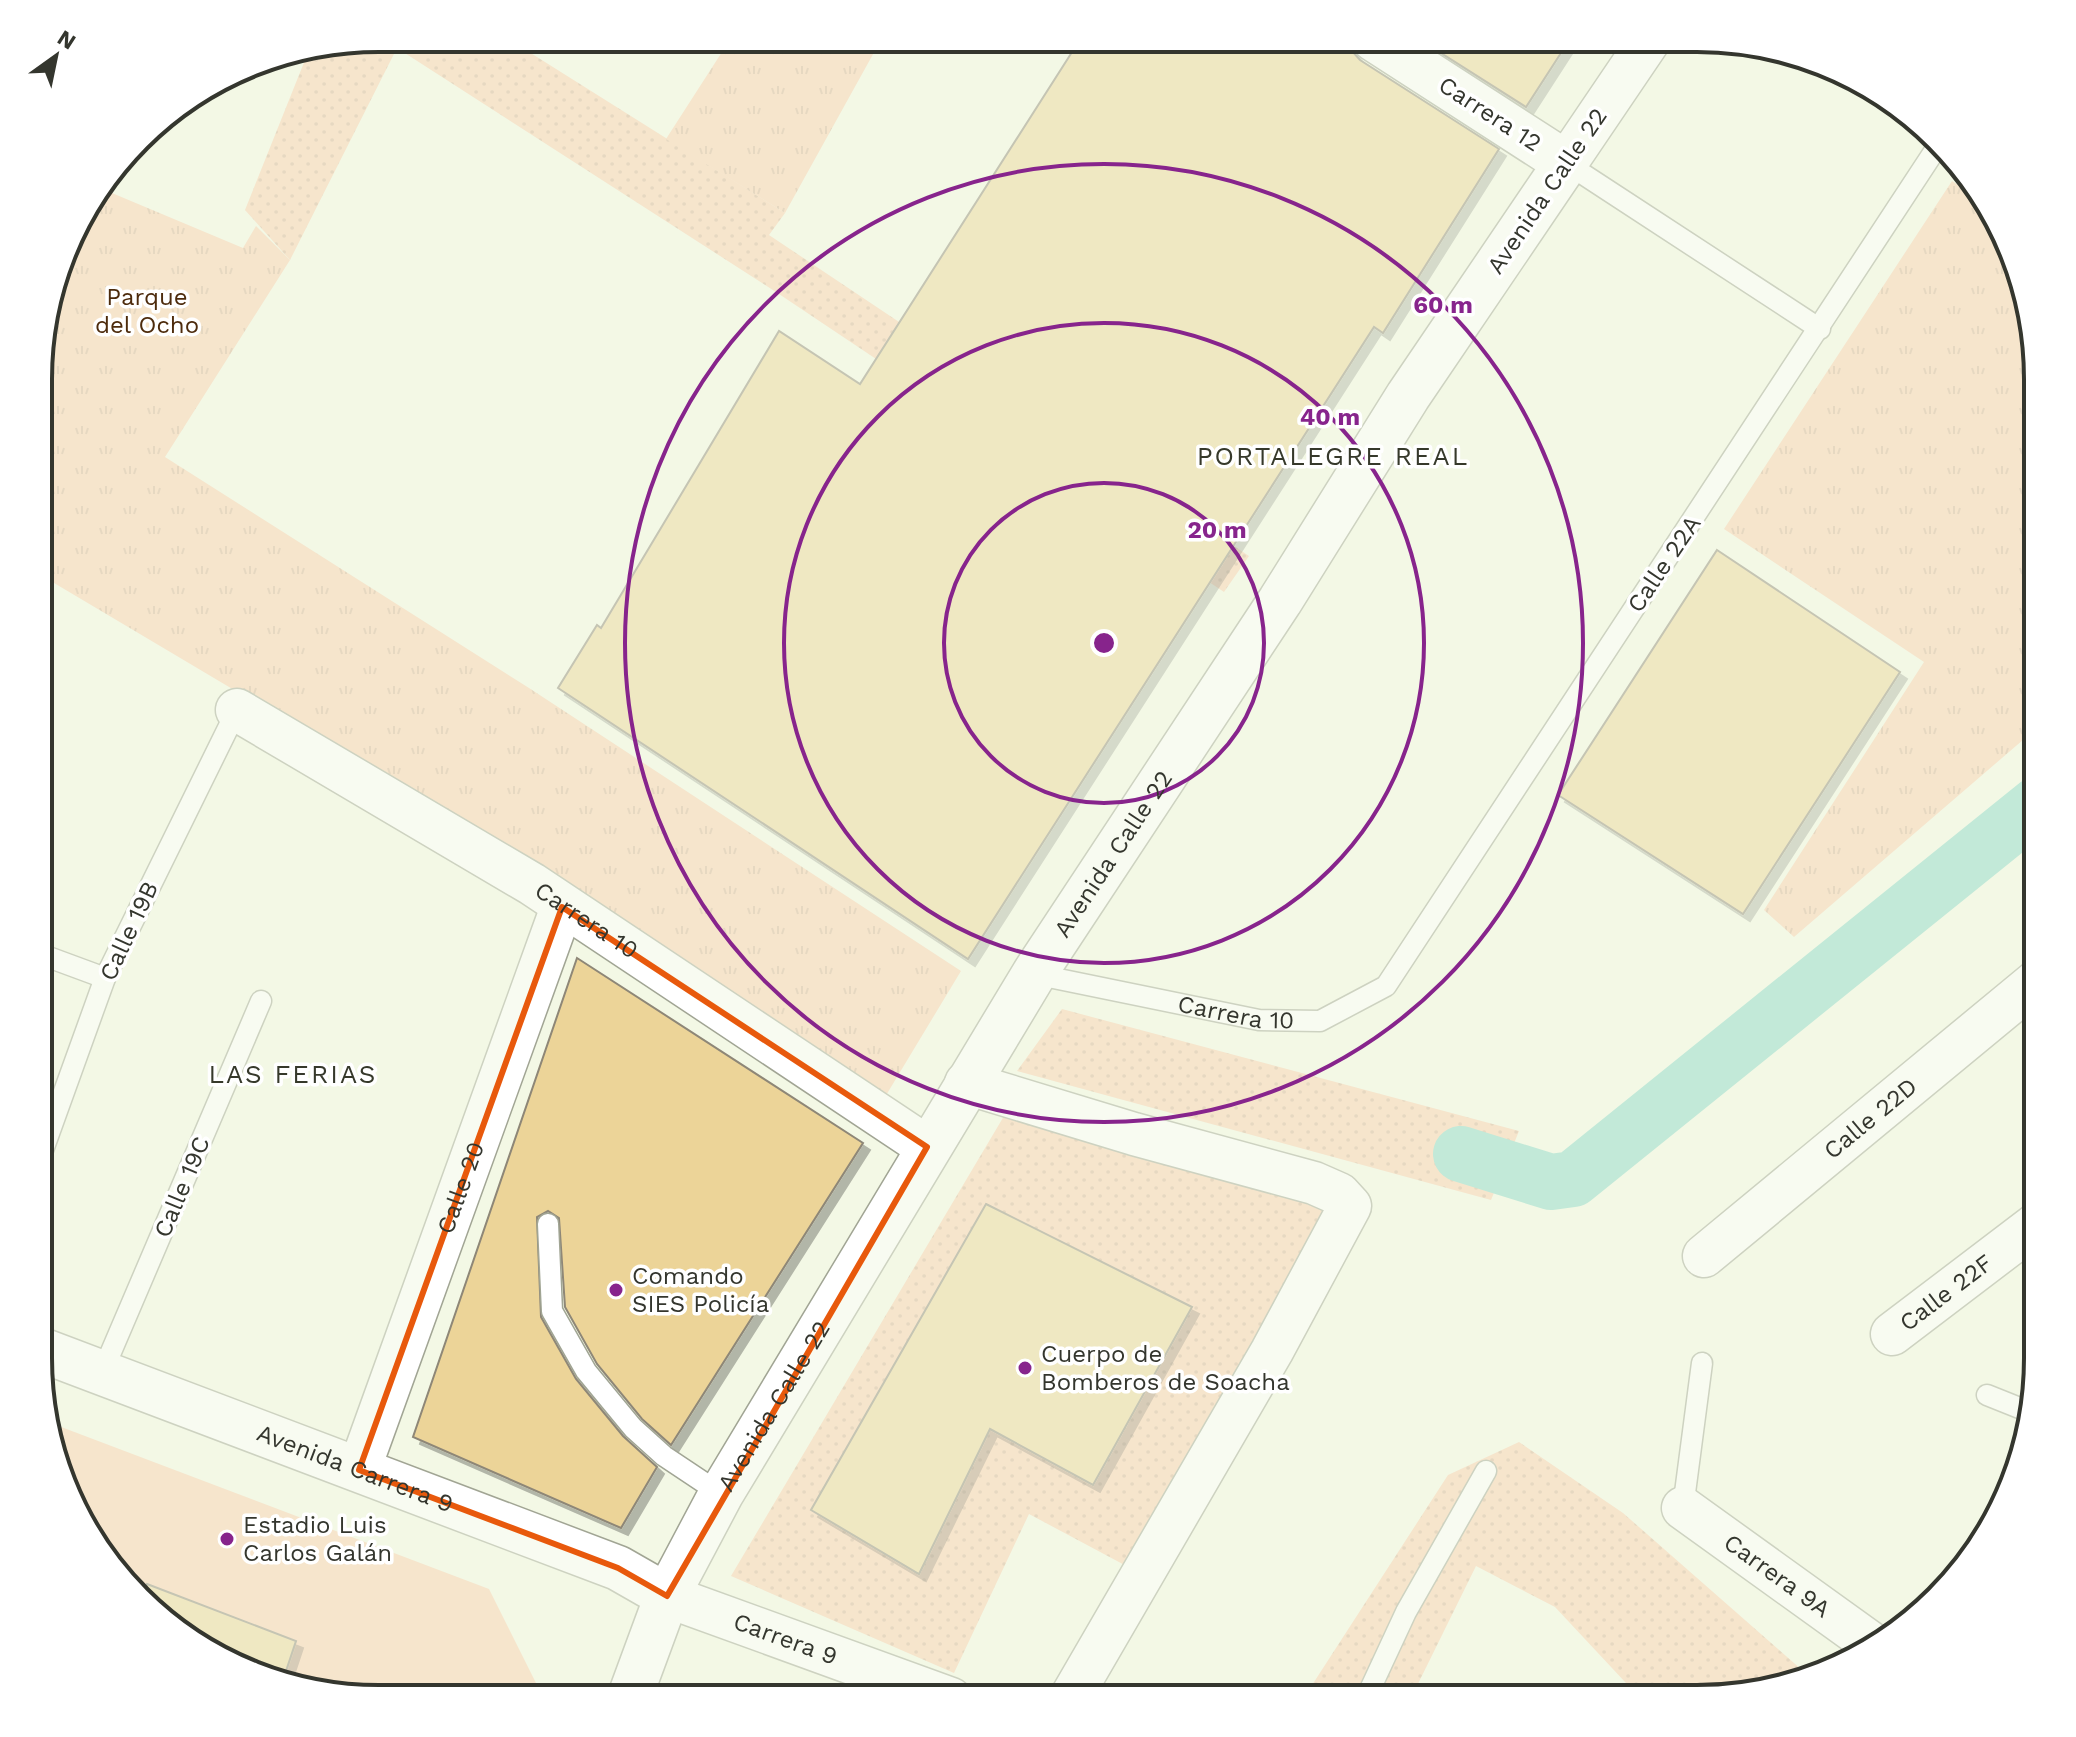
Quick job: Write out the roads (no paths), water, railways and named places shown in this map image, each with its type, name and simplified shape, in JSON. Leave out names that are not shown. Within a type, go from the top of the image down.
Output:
[{"type":"street","name":"Carrera 12","points":[[1394,52],[1566,163]]},
{"type":"street","name":"Avenida Calle 22","points":[[634,1685],[667,1596],[721,1494],[966,1083],[1034,974],[1280,601],[1408,396],[1641,52]]},
{"type":"street","name":"Carrera 10","points":[[237,710],[532,884],[562,907],[927,1147]]},
{"type":"street","name":"Calle 20","points":[[359,1470],[562,907]]},
{"type":"street","name":"Calle 22D","points":[[1704,1256],[2024,992]]},
{"type":"street","points":[[966,1083],[1134,1134],[1314,1183],[1339,1194],[1350,1206],[1272,1351],[1078,1685]]},
{"type":"street","name":"Calle 22F","points":[[1892,1334],[2024,1234]]},
{"type":"street","name":"Avenida Carrera 9","points":[[52,1354],[618,1568],[667,1596]]},
{"type":"street","name":"Carrera 9A","points":[[1683,1508],[1865,1639]]},
{"type":"street","name":"Carrera 9","points":[[667,1596],[912,1685]]},
{"type":"lane","name":"Calle 22A","points":[[1386,986],[1933,153]]},
{"type":"lane","points":[[1566,163],[1820,329]]},
{"type":"lane","name":"Calle 19B","points":[[52,1125],[105,978],[237,710]]},
{"type":"lane","points":[[52,958],[105,978]]},
{"type":"lane","name":"Carrera 10","points":[[1034,974],[1259,1020],[1320,1021],[1386,986]]},
{"type":"lane","name":"Calle 19C","points":[[102,1373],[261,1001]]},
{"type":"lane","points":[[548,1224],[552,1311],[586,1371],[633,1428],[664,1456],[721,1494]]},
{"type":"lane","points":[[1683,1508],[1702,1363]]},
{"type":"lane","points":[[1987,1395],[2020,1408]]},
{"type":"lane","points":[[1372,1685],[1406,1612],[1486,1471]]},
{"type":"waterway","points":[[1461,1154],[1551,1182],[1573,1179],[2024,815]]},
{"type":"place","name":"Comando SIES Policía","points":[[616,1290]]},
{"type":"place","name":"Cuerpo de Bomberos de Soacha","points":[[1025,1368]]},
{"type":"place","name":"Estadio Luis Carlos Galán","points":[[227,1539]]},
{"type":"district","name":"PORTALEGRE REAL","points":[[1333,456]]},
{"type":"district","name":"LAS FERIAS","points":[[293,1074]]},
{"type":"park label","name":"Parque del Ocho","points":[[147,311]]}]
